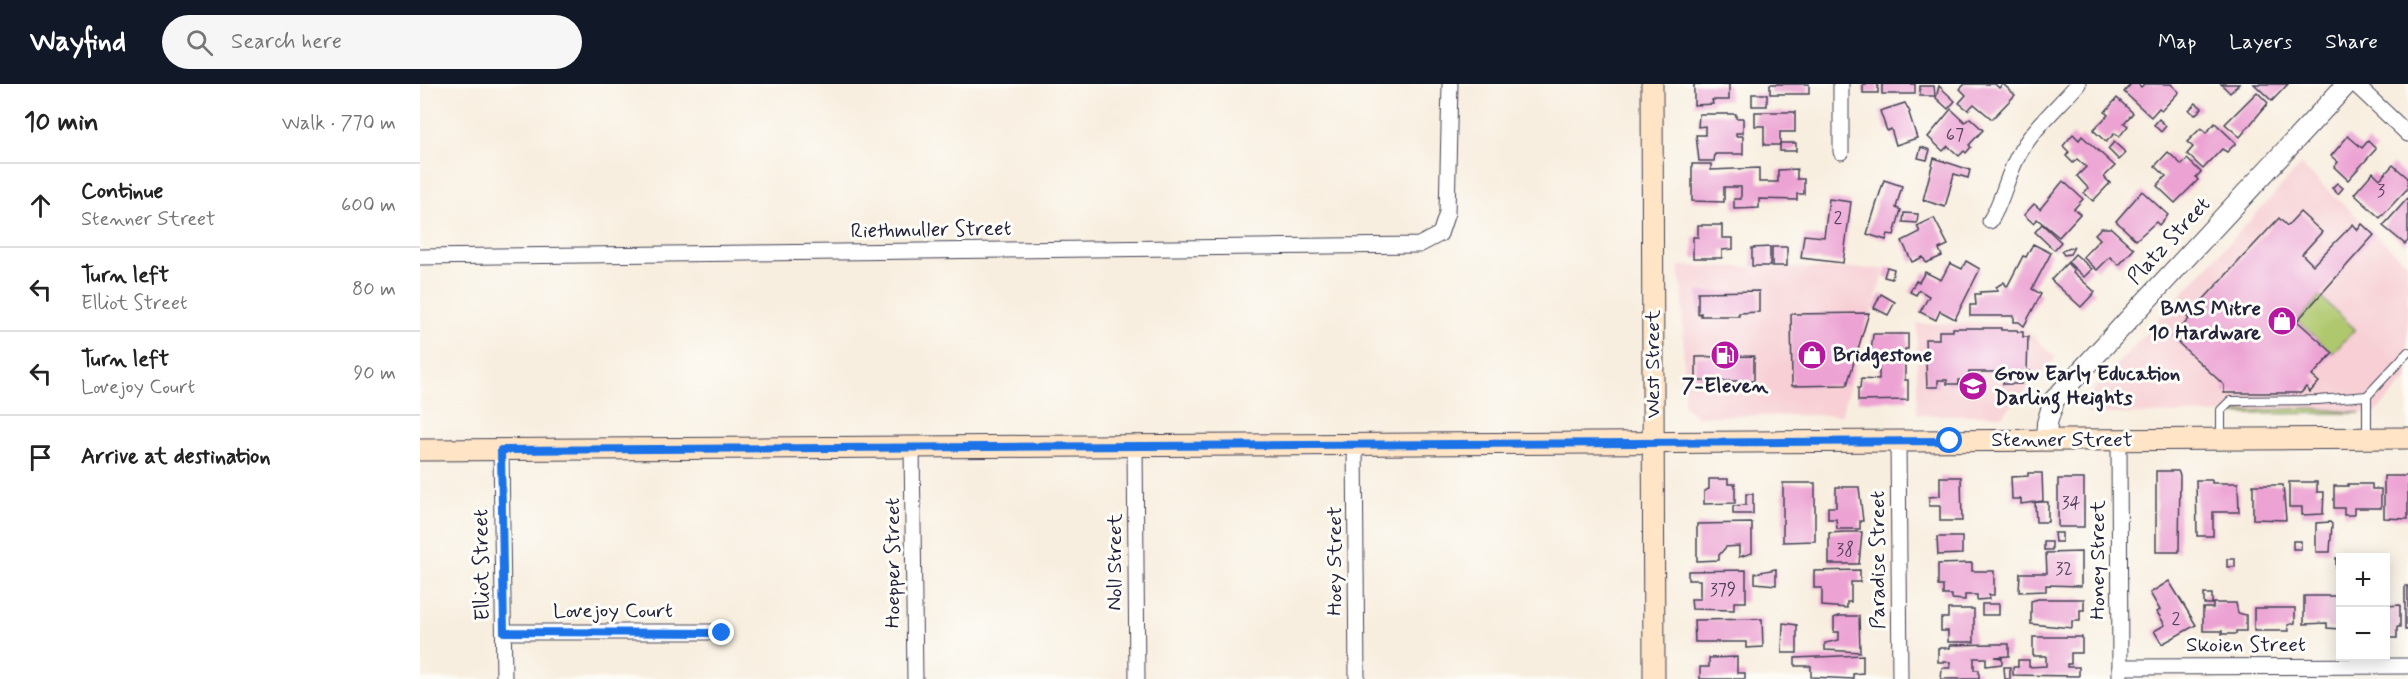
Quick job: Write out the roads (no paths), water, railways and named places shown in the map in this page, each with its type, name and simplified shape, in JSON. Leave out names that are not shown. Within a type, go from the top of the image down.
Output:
[{"type":"main road","name":"West Street","points":[[1652,84],[1654,679]]},
{"type":"main road","name":"Stenner Street","points":[[420,450],[2408,438]]},
{"type":"street","name":"Riethmuller Street","points":[[420,257],[1419,245],[1440,234],[1447,213],[1450,84]]},
{"type":"street","points":[[1841,84],[1841,152]]},
{"type":"street","points":[[1990,221],[2001,201],[2012,169],[2024,145],[2078,84]]},
{"type":"street","name":"Platz Street","points":[[2046,440],[2047,423],[2055,400],[2347,84]]},
{"type":"street","points":[[2355,84],[2408,134]]},
{"type":"street","name":"Honey Street","points":[[2118,440],[2120,673]]},
{"type":"street","name":"Paradise Street","points":[[1898,441],[1900,679]]},
{"type":"street","name":"Hoey Street","points":[[1355,443],[1357,679]]},
{"type":"street","name":"Noll Street","points":[[1135,446],[1137,679]]},
{"type":"street","name":"Hoepper Street","points":[[912,447],[915,679]]},
{"type":"street","name":"Elliot Street","points":[[501,450],[504,679]]},
{"type":"street","name":"Lovejoy Court","points":[[504,632],[722,633]]},
{"type":"street","name":"Skoien Street","points":[[2120,673],[2408,666]]},
{"type":"lane","points":[[2221,440],[2221,410],[2230,401],[2318,400],[2367,396],[2408,352]]},
{"type":"lane","points":[[2367,396],[2367,438]]},
{"type":"place","name":"BMS Mitre 10 Hardware","points":[[2282,321]]},
{"type":"place","name":"7-Eleven","points":[[1725,355]]},
{"type":"place","name":"Bridgestone","points":[[1812,355]]},
{"type":"place","name":"Grow Early Education Darling Heights","points":[[1973,386]]}]
